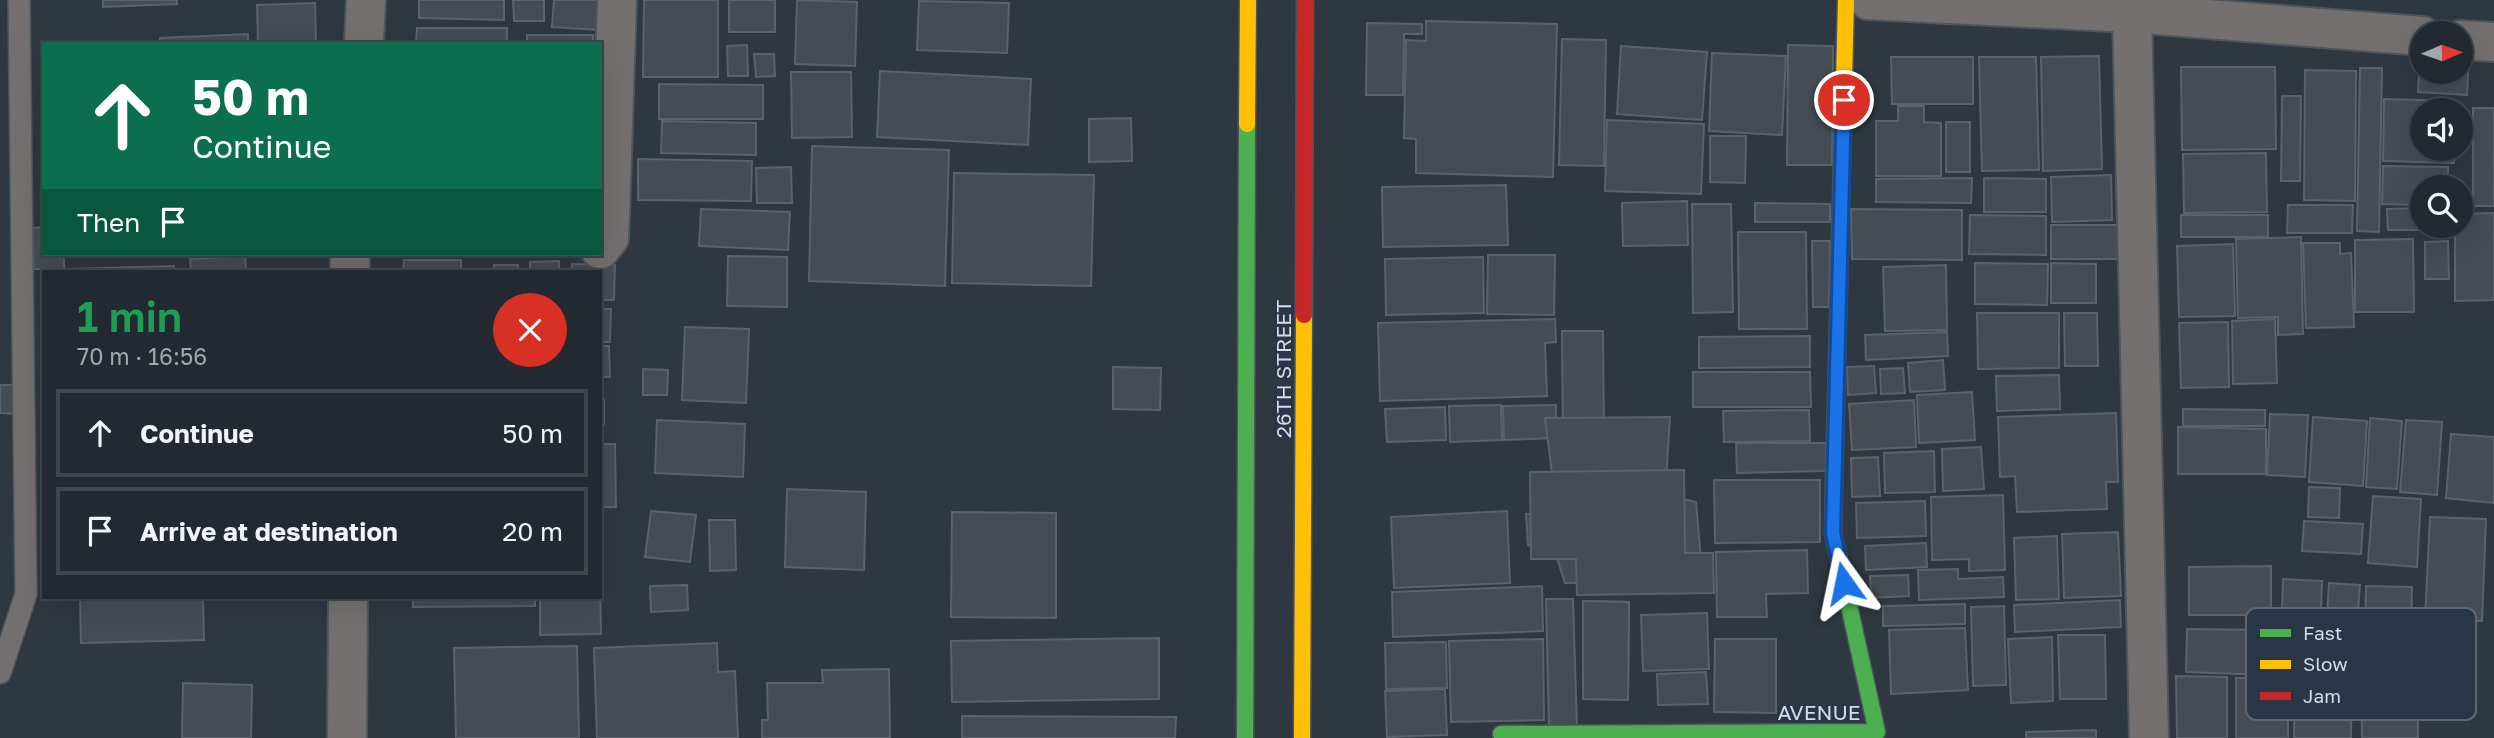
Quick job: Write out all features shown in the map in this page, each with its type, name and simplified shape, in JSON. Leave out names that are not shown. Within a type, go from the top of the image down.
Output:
[{"type":"main road","name":"26TH STREET","points":[[1245,738],[1248,0]]},
{"type":"main road","name":"26TH STREET","points":[[1302,738],[1305,0]]},
{"type":"main road","name":"AVENUE","points":[[1501,734],[1877,732],[1833,533],[1846,0]]},
{"type":"street","points":[[363,42],[366,0]]},
{"type":"street","points":[[602,247],[609,238],[610,227],[617,0]]},
{"type":"street","points":[[1868,0],[2132,13],[2187,8],[2410,35]]},
{"type":"street","points":[[2132,13],[2149,738]]},
{"type":"street","points":[[2473,41],[2494,43]]},
{"type":"street","points":[[346,738],[348,599]]},
{"type":"lane","points":[[0,673],[26,594],[25,385],[10,186],[19,0]]},
{"type":"building","points":[[103,0],[177,0],[177,4],[103,7]]},
{"type":"building","points":[[419,0],[504,0],[504,20],[419,18]]},
{"type":"building","points":[[513,0],[544,0],[544,21],[514,21]]},
{"type":"building","points":[[554,0],[600,0],[598,30],[552,27]]},
{"type":"building","points":[[644,0],[718,0],[718,77],[643,77]]},
{"type":"building","points":[[729,0],[775,0],[775,32],[729,32]]},
{"type":"building","points":[[797,0],[857,2],[855,66],[795,64]]},
{"type":"building","points":[[919,1],[1009,3],[1007,53],[917,50]]},
{"type":"building","points":[[315,3],[316,42],[258,42],[257,5]]},
{"type":"building","points":[[1426,21],[1557,24],[1553,177],[1416,173],[1416,139],[1404,138],[1406,40],[1426,41]]},
{"type":"building","points":[[1367,23],[1422,24],[1422,34],[1404,34],[1403,95],[1366,95]]},
{"type":"building","points":[[417,28],[507,28],[507,42],[416,42]]},
{"type":"building","points":[[248,34],[248,42],[160,42],[160,38]]},
{"type":"building","points":[[527,35],[593,35],[593,42],[527,42]]},
{"type":"building","points":[[1562,39],[1606,40],[1604,166],[1559,165]]},
{"type":"building","points":[[747,45],[748,76],[728,76],[727,46]]},
{"type":"building","points":[[1788,45],[1833,46],[1832,165],[1787,165]]},
{"type":"building","points":[[1621,46],[1707,52],[1702,120],[1617,114]]},
{"type":"building","points":[[1712,53],[1786,56],[1782,135],[1709,131]]},
{"type":"building","points":[[754,54],[774,54],[775,76],[756,77]]},
{"type":"building","points":[[2099,56],[2102,169],[2043,171],[2041,57]]},
{"type":"building","points":[[1891,57],[1973,57],[1973,104],[1892,104]]},
{"type":"building","points":[[1979,57],[2036,57],[2039,170],[1982,171]]},
{"type":"building","points":[[2181,67],[2275,67],[2276,149],[2182,150]]},
{"type":"building","points":[[2360,68],[2382,68],[2379,232],[2357,231]]},
{"type":"building","points":[[2305,70],[2356,71],[2355,201],[2304,200]]},
{"type":"building","points":[[880,71],[1031,79],[1028,145],[877,137]]},
{"type":"building","points":[[791,72],[851,72],[852,137],[792,138]]},
{"type":"building","points":[[659,84],[763,85],[763,119],[659,119]]},
{"type":"building","points":[[2418,84],[2468,84],[2467,95],[2418,92]]},
{"type":"building","points":[[2282,96],[2301,96],[2300,181],[2281,181]]},
{"type":"building","points":[[2384,99],[2410,100],[2410,161],[2454,161],[2454,163],[2383,161]]},
{"type":"building","points":[[1898,106],[1924,106],[1924,122],[1941,123],[1941,176],[1876,176],[1876,121],[1898,121]]},
{"type":"building","points":[[2473,108],[2494,108],[2494,206],[2473,206]]},
{"type":"building","points":[[1131,118],[1132,161],[1089,162],[1089,119]]},
{"type":"building","points":[[1607,120],[1704,124],[1701,194],[1605,191]]},
{"type":"building","points":[[662,121],[756,123],[756,155],[661,153]]},
{"type":"building","points":[[1946,122],[1970,122],[1970,172],[1946,172]]},
{"type":"building","points":[[1710,136],[1746,136],[1745,183],[1710,182]]},
{"type":"building","points":[[812,146],[949,150],[945,286],[809,281]]},
{"type":"building","points":[[2266,153],[2267,212],[2184,213],[2183,154]]},
{"type":"building","points":[[638,159],[752,161],[751,201],[638,200]]},
{"type":"building","points":[[2383,166],[2448,167],[2448,175],[2410,175],[2410,205],[2382,204]]},
{"type":"building","points":[[791,167],[792,203],[757,203],[756,168]]},
{"type":"building","points":[[954,173],[1094,175],[1091,286],[952,283]]},
{"type":"building","points":[[2111,175],[2112,220],[2052,222],[2051,177]]},
{"type":"building","points":[[1972,178],[1971,203],[1876,202],[1876,179]]},
{"type":"building","points":[[1984,178],[2046,179],[2046,212],[1984,212]]},
{"type":"building","points":[[1506,185],[1508,245],[1383,247],[1382,187]]},
{"type":"building","points":[[1687,201],[1688,245],[1623,246],[1622,203]]},
{"type":"building","points":[[1755,203],[1830,204],[1830,222],[1755,222]]},
{"type":"building","points":[[1692,204],[1731,204],[1733,312],[1693,313]]},
{"type":"building","points":[[2288,205],[2353,205],[2352,233],[2287,233]]},
{"type":"building","points":[[2410,208],[2410,230],[2388,230],[2387,209]]},
{"type":"building","points":[[701,209],[790,212],[788,250],[699,246]]},
{"type":"building","points":[[1851,209],[1962,210],[1962,260],[1852,259]]},
{"type":"building","points":[[2494,213],[2494,300],[2455,301],[2455,238],[2473,238],[2473,214]]},
{"type":"building","points":[[1970,215],[2046,216],[2046,255],[1969,254]]},
{"type":"building","points":[[2181,215],[2268,215],[2268,237],[2181,237]]},
{"type":"building","points":[[2051,225],[2119,225],[2118,259],[2051,259]]},
{"type":"building","points":[[42,227],[42,256],[64,256],[64,269],[34,269],[32,228]]},
{"type":"building","points":[[1738,232],[1806,232],[1807,329],[1739,329]]},
{"type":"building","points":[[2301,237],[2303,334],[2278,335],[2278,317],[2238,318],[2236,239]]},
{"type":"building","points":[[2413,239],[2414,312],[2355,312],[2355,240]]},
{"type":"building","points":[[1812,241],[1830,241],[1829,307],[1813,307]]},
{"type":"building","points":[[2448,241],[2449,279],[2425,279],[2425,242]]},
{"type":"building","points":[[2303,243],[2340,243],[2340,254],[2351,253],[2354,327],[2306,328]]},
{"type":"building","points":[[2233,244],[2235,316],[2179,317],[2177,246]]},
{"type":"building","points":[[1488,255],[1555,255],[1554,315],[1487,314]]},
{"type":"building","points":[[245,256],[246,270],[191,270],[190,259]]},
{"type":"building","points":[[728,256],[787,257],[787,307],[727,306]]},
{"type":"building","points":[[1483,257],[1484,313],[1386,315],[1385,259]]},
{"type":"building","points":[[404,260],[461,260],[461,270],[403,270]]},
{"type":"building","points":[[559,261],[559,270],[530,270],[530,262]]},
{"type":"building","points":[[1975,263],[2048,264],[2047,305],[1975,304]]},
{"type":"building","points":[[2051,263],[2096,264],[2096,303],[2051,303]]},
{"type":"building","points":[[572,264],[615,265],[614,300],[602,300],[602,270],[572,270]]},
{"type":"building","points":[[494,265],[518,265],[518,270],[493,270]]},
{"type":"building","points":[[1946,265],[1947,330],[1885,331],[1883,267]]},
{"type":"building","points":[[174,266],[174,270],[68,269]]},
{"type":"building","points":[[602,309],[611,309],[610,342],[602,342]]},
{"type":"building","points":[[1977,313],[2059,313],[2059,368],[1978,369]]},
{"type":"building","points":[[2064,313],[2097,313],[2098,366],[2065,366]]},
{"type":"building","points":[[1555,319],[1556,342],[1545,343],[1547,396],[1380,401],[1378,323]]},
{"type":"building","points":[[2275,319],[2277,383],[2233,384],[2232,321]]},
{"type":"building","points":[[2228,322],[2229,387],[2181,388],[2179,323]]},
{"type":"building","points":[[685,327],[749,329],[746,403],[682,400]]},
{"type":"building","points":[[1562,331],[1603,331],[1604,445],[1563,446]]},
{"type":"building","points":[[1947,332],[1948,356],[1866,360],[1865,335]]},
{"type":"building","points":[[1810,336],[1810,367],[1699,368],[1699,337]]},
{"type":"building","points":[[602,346],[609,346],[610,377],[602,377]]},
{"type":"building","points":[[1943,360],[1945,390],[1910,392],[1908,363]]},
{"type":"building","points":[[1874,366],[1876,393],[1848,395],[1847,367]]},
{"type":"building","points":[[1113,367],[1161,368],[1160,410],[1113,409]]},
{"type":"building","points":[[1903,368],[1905,393],[1881,394],[1880,369]]},
{"type":"building","points":[[643,369],[668,370],[667,395],[643,395]]},
{"type":"building","points":[[1693,372],[1810,372],[1811,407],[1693,407]]},
{"type":"building","points":[[2059,375],[2060,409],[1997,411],[1996,376]]},
{"type":"building","points":[[0,385],[15,385],[15,414],[0,413]]},
{"type":"building","points":[[1972,392],[1975,440],[1919,443],[1917,395]]},
{"type":"building","points":[[602,400],[604,400],[602,424]]},
{"type":"building","points":[[1914,400],[1916,447],[1852,450],[1849,404]]},
{"type":"building","points":[[1501,405],[1502,440],[1450,442],[1449,406]]},
{"type":"building","points":[[1556,405],[1556,438],[1504,440],[1503,406]]},
{"type":"building","points":[[1445,407],[1446,440],[1387,442],[1385,409]]},
{"type":"building","points":[[2183,409],[2265,410],[2265,426],[2183,426]]},
{"type":"building","points":[[1809,410],[1810,441],[1724,442],[1723,411]]},
{"type":"building","points":[[2116,413],[2118,482],[2106,482],[2107,509],[2017,512],[2015,476],[2000,477],[1998,417]]},
{"type":"building","points":[[2270,414],[2308,415],[2305,477],[2267,475]]},
{"type":"building","points":[[1670,417],[1665,495],[1696,502],[1703,583],[1565,583],[1556,555],[1528,545],[1526,514],[1557,513],[1545,418]]},
{"type":"building","points":[[2313,417],[2367,421],[2363,486],[2309,482]]},
{"type":"building","points":[[2370,418],[2402,421],[2397,489],[2366,487]]},
{"type":"building","points":[[657,420],[745,424],[743,477],[655,473]]},
{"type":"building","points":[[2406,420],[2442,422],[2437,495],[2400,492]]},
{"type":"building","points":[[2178,427],[2266,429],[2266,474],[2178,474]]},
{"type":"building","points":[[2451,434],[2494,437],[2494,503],[2446,498]]},
{"type":"building","points":[[1736,443],[1826,443],[1826,471],[1737,473]]},
{"type":"building","points":[[602,444],[615,444],[616,507],[602,507]]},
{"type":"building","points":[[1981,447],[1984,489],[1943,491],[1942,449]]},
{"type":"building","points":[[1934,451],[1935,492],[1885,493],[1884,453]]},
{"type":"building","points":[[1878,457],[1880,496],[1852,497],[1851,458]]},
{"type":"building","points":[[1684,470],[1685,553],[1713,553],[1714,593],[1577,595],[1576,559],[1531,559],[1530,472]]},
{"type":"building","points":[[1714,480],[1820,480],[1820,542],[1715,543]]},
{"type":"building","points":[[2309,487],[2340,488],[2339,518],[2308,517]]},
{"type":"building","points":[[787,489],[866,492],[864,570],[785,567]]},
{"type":"building","points":[[2003,495],[2005,570],[1969,571],[1969,559],[1932,560],[1931,497]]},
{"type":"building","points":[[2373,496],[2421,499],[2417,567],[2368,563]]},
{"type":"building","points":[[1925,501],[1926,536],[1857,538],[1856,503]]},
{"type":"building","points":[[651,511],[696,515],[690,562],[645,557]]},
{"type":"building","points":[[1507,511],[1510,583],[1394,588],[1391,517]]},
{"type":"building","points":[[952,512],[1056,513],[1056,618],[951,617]]},
{"type":"building","points":[[2430,517],[2486,519],[2482,621],[2476,621],[2476,608],[2426,608]]},
{"type":"building","points":[[709,520],[735,520],[736,570],[710,571]]},
{"type":"building","points":[[2304,521],[2363,524],[2361,554],[2302,551]]},
{"type":"building","points":[[2118,532],[2121,596],[2064,598],[2062,534]]},
{"type":"building","points":[[2057,536],[2059,599],[2016,600],[2014,538]]},
{"type":"building","points":[[1926,543],[1927,567],[1866,570],[1865,546]]},
{"type":"building","points":[[1807,550],[1808,593],[1766,594],[1767,617],[1717,617],[1716,552]]},
{"type":"building","points":[[2271,566],[2271,608],[2246,608],[2246,615],[2189,615],[2189,567]]},
{"type":"building","points":[[1958,569],[1958,579],[2003,577],[2004,597],[1919,600],[1918,570]]},
{"type":"building","points":[[1908,575],[1909,596],[1871,598],[1870,576]]},
{"type":"building","points":[[2283,579],[2322,581],[2321,608],[2282,608]]},
{"type":"building","points":[[2329,583],[2360,585],[2358,608],[2327,608]]},
{"type":"building","points":[[687,585],[688,610],[651,612],[650,586]]},
{"type":"building","points":[[1542,586],[1543,631],[1393,637],[1392,592]]},
{"type":"building","points":[[2366,586],[2412,587],[2412,608],[2366,608]]},
{"type":"building","points":[[80,599],[203,599],[204,640],[81,643]]},
{"type":"building","points":[[413,599],[535,599],[535,606],[413,607]]},
{"type":"building","points":[[540,599],[600,599],[601,634],[540,635]]},
{"type":"building","points":[[1546,599],[1573,599],[1577,728],[1549,728]]},
{"type":"building","points":[[2120,600],[2121,627],[2015,632],[2014,605]]},
{"type":"building","points":[[1583,601],[1629,602],[1628,700],[1583,699]]},
{"type":"building","points":[[1583,601],[1629,602],[1628,700],[1583,699]]},
{"type":"building","points":[[1965,604],[1965,624],[1883,626],[1883,606]]},
{"type":"building","points":[[2004,606],[2006,685],[1973,686],[1971,607]]},
{"type":"building","points":[[1707,613],[1709,669],[1643,671],[1641,615]]},
{"type":"building","points":[[1965,628],[1968,690],[1891,694],[1889,630]]},
{"type":"building","points":[[2187,629],[2246,630],[2246,674],[2186,672]]},
{"type":"building","points":[[2058,635],[2105,635],[2106,699],[2060,699]]},
{"type":"building","points":[[2052,637],[2053,701],[2011,703],[2008,639]]},
{"type":"building","points":[[1159,638],[1159,699],[952,702],[951,641]]},
{"type":"building","points":[[1543,639],[1544,720],[1451,722],[1449,641]]},
{"type":"building","points":[[1715,639],[1776,639],[1776,713],[1714,712]]},
{"type":"building","points":[[1446,642],[1447,688],[1386,689],[1385,643]]},
{"type":"building","points":[[717,643],[718,672],[735,671],[738,738],[597,738],[594,648]]},
{"type":"building","points":[[577,646],[579,738],[456,738],[454,648]]},
{"type":"building","points":[[889,669],[890,738],[762,738],[762,720],[768,720],[767,683],[823,683],[822,670]]},
{"type":"building","points":[[1706,672],[1708,704],[1658,705],[1657,674]]},
{"type":"building","points":[[2176,676],[2227,677],[2227,738],[2177,738]]},
{"type":"building","points":[[2236,678],[2246,678],[2246,720],[2288,720],[2288,738],[2236,738]]},
{"type":"building","points":[[183,683],[252,685],[251,738],[182,738]]},
{"type":"building","points":[[1445,689],[1447,735],[1387,737],[1385,691]]},
{"type":"building","points":[[962,716],[1176,717],[1175,738],[962,738]]},
{"type":"building","points":[[2294,720],[2351,720],[2351,738],[2294,738]]},
{"type":"building","points":[[2362,720],[2418,720],[2418,738],[2362,738]]},
{"type":"building","points":[[2096,730],[2096,738],[2026,738],[2026,732]]},
{"type":"traffic: fast","points":[[1245,738],[1247,124]]},
{"type":"traffic: fast","points":[[1501,734],[1877,732],[1833,533],[1834,484]]},
{"type":"traffic: slow","points":[[1247,124],[1248,0]]},
{"type":"traffic: slow","points":[[1834,484],[1846,0]]},
{"type":"traffic: slow","points":[[1302,738],[1304,315]]},
{"type":"traffic: jam","points":[[1304,315],[1305,0]]},
{"type":"route","points":[[1844,100],[1833,533],[1844,583]]}]
